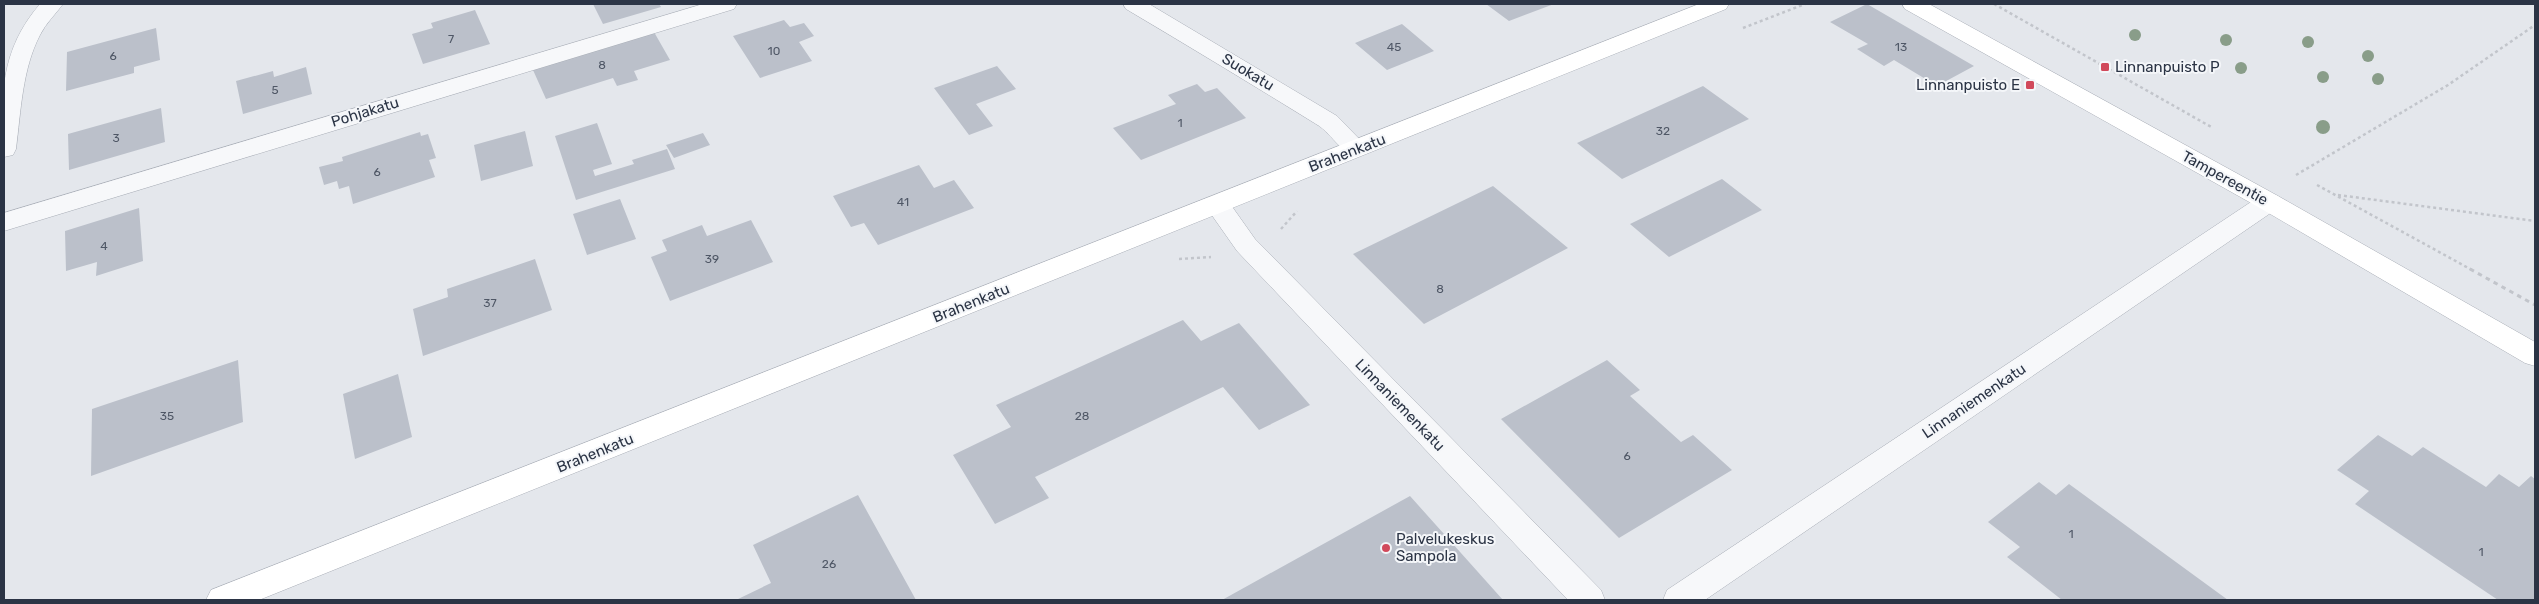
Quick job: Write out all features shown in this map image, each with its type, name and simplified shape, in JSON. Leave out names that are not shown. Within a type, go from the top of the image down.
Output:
[{"type":"main road","name":"Brahenkatu","points":[[223,600],[1718,4]]},
{"type":"main road","name":"Tampereentie","points":[[1913,4],[2269,202],[2535,355]]},
{"type":"street","points":[[4,149],[13,80],[23,46],[39,16],[52,4]]},
{"type":"street","name":"Pohjakatu","points":[[4,222],[621,34],[726,4]]},
{"type":"street","name":"Suokatu","points":[[1134,4],[1329,121],[1356,148]]},
{"type":"street","name":"Linnaniemenkatu","points":[[1679,600],[2269,202]]},
{"type":"street","name":"Linnaniemenkatu","points":[[1217,204],[1246,245],[1588,600]]},
{"type":"path","points":[[1994,4],[2218,131]]},
{"type":"path","points":[[2296,175],[2412,108],[2509,46],[2535,25]]},
{"type":"path","points":[[2287,170],[2304,179]]},
{"type":"path","points":[[2312,183],[2535,305]]},
{"type":"path","points":[[2335,195],[2535,221]]},
{"type":"building","points":[[593,4],[659,4],[661,7],[603,24]]},
{"type":"building","points":[[1486,4],[1554,4],[1509,21]]},
{"type":"building","points":[[1867,4],[1974,66],[1937,86],[1894,60],[1884,66],[1857,49],[1868,44],[1830,22]]},
{"type":"building","points":[[475,10],[490,44],[423,64],[412,34],[433,28],[431,23]]},
{"type":"building","points":[[784,20],[790,27],[804,23],[814,36],[799,42],[812,61],[760,78],[733,36]]},
{"type":"building","points":[[1402,24],[1434,51],[1387,70],[1355,43]]},
{"type":"building","points":[[156,28],[160,60],[134,67],[134,73],[66,91],[67,52]]},
{"type":"building","points":[[654,32],[670,60],[634,71],[638,80],[617,86],[613,78],[546,99],[533,70]]},
{"type":"building","points":[[997,66],[1016,89],[976,104],[993,126],[969,135],[934,88]]},
{"type":"building","points":[[306,67],[312,94],[243,114],[236,81],[273,71],[274,77]]},
{"type":"building","points":[[1197,84],[1205,92],[1217,88],[1246,118],[1141,160],[1113,128],[1176,104],[1168,95]]},
{"type":"building","points":[[1703,86],[1749,119],[1622,179],[1577,143]]},
{"type":"building","points":[[161,108],[165,142],[69,170],[68,134]]},
{"type":"building","points":[[597,123],[612,164],[593,170],[595,176],[634,164],[632,160],[667,149],[675,169],[576,200],[555,136]]},
{"type":"building","points":[[525,131],[533,166],[481,181],[474,145]]},
{"type":"building","points":[[420,132],[421,136],[428,134],[436,158],[429,160],[435,177],[353,204],[349,186],[339,189],[337,181],[324,185],[319,167],[343,161],[342,157]]},
{"type":"building","points":[[703,133],[710,145],[674,158],[666,145]]},
{"type":"building","points":[[919,165],[934,188],[954,180],[974,208],[878,245],[864,223],[851,227],[833,196]]},
{"type":"building","points":[[1722,179],[1762,210],[1669,257],[1630,224]]},
{"type":"building","points":[[1493,186],[1568,248],[1424,324],[1353,254]]},
{"type":"building","points":[[620,199],[636,239],[587,255],[573,214]]},
{"type":"building","points":[[139,208],[143,261],[96,276],[97,262],[66,271],[65,231]]},
{"type":"building","points":[[751,220],[773,262],[670,301],[651,257],[667,251],[662,240],[702,225],[707,236]]},
{"type":"building","points":[[535,259],[552,310],[423,356],[413,309],[448,297],[447,289]]},
{"type":"building","points":[[1183,320],[1201,341],[1239,323],[1310,405],[1259,430],[1223,387],[1035,477],[1049,498],[995,524],[953,455],[1011,427],[996,405]]},
{"type":"building","points":[[238,360],[243,422],[91,476],[92,409]]},
{"type":"building","points":[[1607,360],[1640,390],[1630,396],[1681,442],[1693,435],[1732,470],[1619,538],[1501,419]]},
{"type":"building","points":[[398,374],[412,437],[355,459],[343,394]]},
{"type":"building","points":[[2378,435],[2412,456],[2423,447],[2486,487],[2499,474],[2519,487],[2531,476],[2535,479],[2535,600],[2498,600],[2355,504],[2369,491],[2337,470]]},
{"type":"building","points":[[2039,482],[2056,495],[2069,484],[2228,600],[2062,600],[2007,557],[2020,547],[1988,522]]},
{"type":"building","points":[[858,495],[916,600],[736,600],[771,583],[753,545]]},
{"type":"building","name":"Palvelukeskus Sampola","points":[[1410,496],[1503,600],[1222,600]]},
{"type":"place","name":"Linnanpuisto P","points":[[2105,67]]},
{"type":"place","name":"Linnanpuisto E","points":[[2030,85]]},
{"type":"place","name":"Palvelukeskus Sampola","points":[[1386,548]]}]
